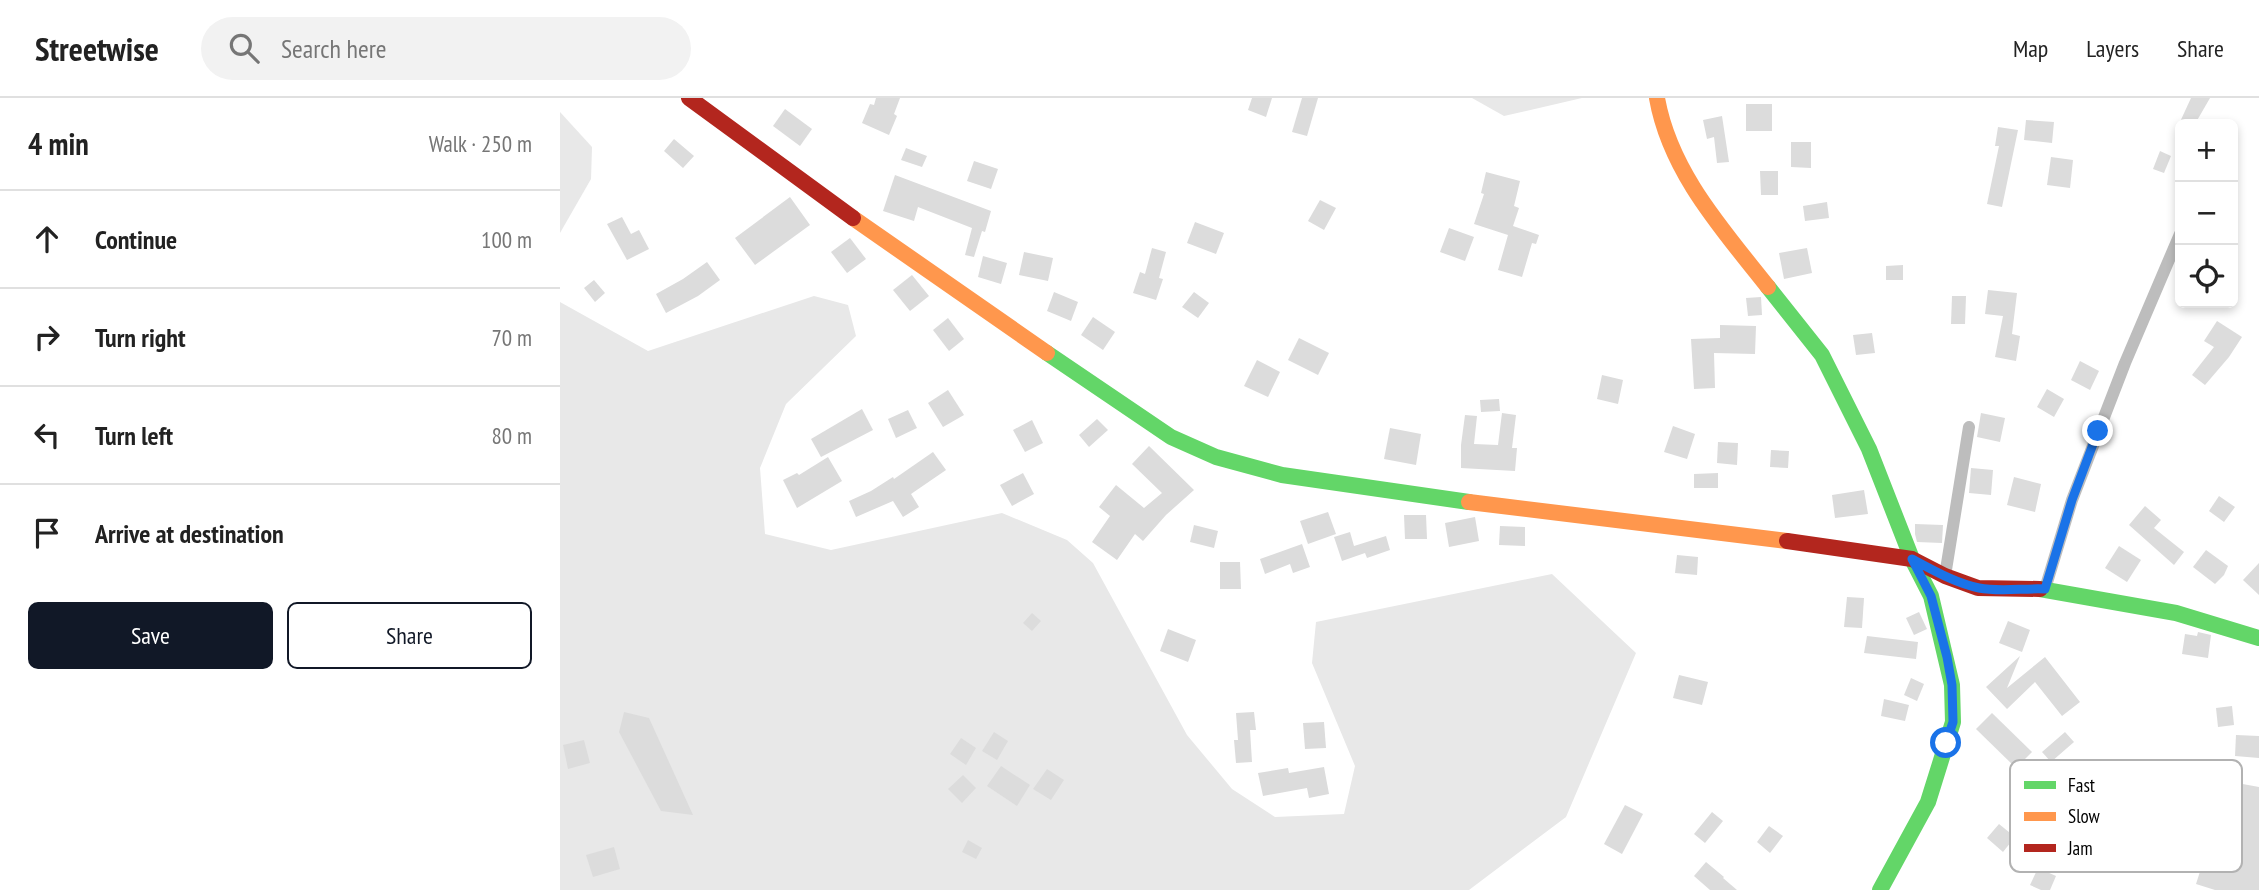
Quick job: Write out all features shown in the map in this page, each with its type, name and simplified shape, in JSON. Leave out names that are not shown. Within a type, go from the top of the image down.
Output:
[{"type":"street","points":[[689,98],[876,235],[1119,403],[1171,437],[1216,457],[1282,475],[1424,496],[1853,549],[1912,559],[1945,576],[1978,587],[2004,590],[2045,589],[2176,613],[2259,638]]},
{"type":"street","points":[[1657,98],[1660,115],[1681,167],[1706,208],[1822,355],[1869,449],[1912,559],[1931,596],[1952,685],[1953,722],[1928,802],[1880,890]]},
{"type":"street","points":[[2045,589],[2072,500],[2125,363],[2175,245]]},
{"type":"street","points":[[1945,576],[1969,428]]},
{"type":"shaded area","points":[[1472,98],[1582,98],[1504,116]]},
{"type":"shaded area","points":[[560,112],[592,147],[591,179],[560,233]]},
{"type":"shaded area","points":[[814,296],[848,305],[856,336],[786,404],[760,468],[765,534],[831,550],[1002,513],[1067,540],[1093,563],[1187,735],[1232,789],[1275,817],[1344,814],[1355,766],[1312,663],[1316,622],[1552,574],[1636,653],[1566,817],[1469,890],[560,890],[560,302],[648,351]]},
{"type":"building","points":[[876,98],[900,98],[894,114],[897,116],[889,135],[862,123],[870,104],[874,105]]},
{"type":"building","points":[[1252,98],[1272,98],[1266,117],[1248,110]]},
{"type":"building","points":[[1302,98],[1318,98],[1307,136],[1292,132]]},
{"type":"building","points":[[2191,98],[2210,98],[2198,119],[2181,119]]},
{"type":"building","points":[[1746,104],[1772,104],[1772,131],[1746,131]]},
{"type":"building","points":[[785,109],[812,129],[800,146],[773,126]]},
{"type":"building","points":[[1722,116],[1729,162],[1717,163],[1714,137],[1707,139],[1703,120]]},
{"type":"building","points":[[2026,120],[2054,122],[2052,143],[2024,140]]},
{"type":"building","points":[[1998,127],[2018,130],[2002,207],[1987,204],[1999,146],[1995,146]]},
{"type":"building","points":[[674,139],[694,156],[683,168],[664,151]]},
{"type":"building","points":[[1791,142],[1811,142],[1811,168],[1791,167]]},
{"type":"building","points":[[906,148],[927,156],[922,167],[901,160]]},
{"type":"building","points":[[2160,151],[2171,156],[2164,173],[2153,169]]},
{"type":"building","points":[[2051,157],[2073,160],[2070,188],[2047,185]]},
{"type":"building","points":[[974,161],[998,169],[991,189],[967,181]]},
{"type":"building","points":[[1760,171],[1778,171],[1778,195],[1761,195]]},
{"type":"building","points":[[1486,172],[1520,181],[1514,206],[1519,208],[1513,226],[1539,235],[1536,244],[1532,243],[1522,277],[1498,270],[1508,235],[1474,224],[1484,194],[1481,193]]},
{"type":"building","points":[[895,175],[991,211],[974,257],[965,255],[972,228],[918,207],[914,221],[883,211]]},
{"type":"building","points":[[790,197],[810,225],[755,265],[735,238]]},
{"type":"building","points":[[1320,200],[1336,208],[1324,230],[1308,221]]},
{"type":"building","points":[[1827,202],[1829,218],[1805,221],[1803,206]]},
{"type":"building","points":[[622,217],[631,234],[639,230],[649,249],[627,260],[607,224]]},
{"type":"building","points":[[1195,222],[1224,233],[1216,254],[1187,243]]},
{"type":"building","points":[[1449,228],[1474,237],[1465,261],[1440,252]]},
{"type":"building","points":[[850,238],[866,259],[847,273],[831,252]]},
{"type":"building","points":[[1152,248],[1166,252],[1159,278],[1163,279],[1156,300],[1133,293],[1140,272],[1145,274]]},
{"type":"building","points":[[1807,248],[1812,273],[1784,279],[1779,253]]},
{"type":"building","points":[[1024,252],[1053,258],[1048,281],[1019,275]]},
{"type":"building","points":[[983,256],[1007,263],[1001,284],[978,277]]},
{"type":"building","points":[[707,262],[720,280],[698,296],[666,313],[656,294]]},
{"type":"building","points":[[1903,265],[1903,280],[1886,280],[1886,266]]},
{"type":"building","points":[[912,275],[929,296],[910,311],[893,290]]},
{"type":"building","points":[[594,280],[605,293],[595,302],[584,288]]},
{"type":"building","points":[[1988,290],[2017,293],[2012,334],[2020,336],[2016,361],[1995,357],[2003,316],[1985,314]]},
{"type":"building","points":[[1054,292],[1078,302],[1071,321],[1047,311]]},
{"type":"building","points":[[1194,292],[1209,303],[1198,318],[1182,307]]},
{"type":"building","points":[[1952,296],[1966,296],[1965,324],[1951,324]]},
{"type":"building","points":[[1761,297],[1762,315],[1748,316],[1746,298]]},
{"type":"building","points":[[1093,317],[1115,332],[1103,350],[1081,335]]},
{"type":"building","points":[[948,318],[964,339],[949,351],[933,330]]},
{"type":"building","points":[[2217,321],[2242,337],[2205,385],[2192,375],[2214,347],[2204,341]]},
{"type":"building","points":[[1720,325],[1756,326],[1755,354],[1714,353],[1715,388],[1694,389],[1691,339],[1720,338]]},
{"type":"building","points":[[1872,333],[1875,353],[1856,355],[1853,335]]},
{"type":"building","points":[[1299,338],[1329,353],[1318,375],[1288,360]]},
{"type":"building","points":[[1257,360],[1280,372],[1268,397],[1244,386]]},
{"type":"building","points":[[2080,361],[2099,371],[2090,390],[2071,380]]},
{"type":"building","points":[[1602,375],[1623,380],[1618,404],[1597,399]]},
{"type":"building","points":[[2047,389],[2064,399],[2054,417],[2037,407]]},
{"type":"building","points":[[948,390],[964,415],[943,427],[928,403]]},
{"type":"building","points":[[1499,399],[1500,411],[1481,412],[1480,400]]},
{"type":"building","points":[[862,409],[873,430],[821,457],[811,439]]},
{"type":"building","points":[[908,410],[917,428],[896,438],[888,419]]},
{"type":"building","points":[[1502,413],[1516,415],[1512,448],[1517,448],[1515,471],[1461,468],[1465,415],[1477,416],[1474,444],[1498,445]]},
{"type":"building","points":[[1981,413],[2005,418],[2000,442],[1977,437]]},
{"type":"building","points":[[1097,419],[1108,430],[1089,447],[1079,435]]},
{"type":"building","points":[[1032,420],[1043,443],[1025,452],[1013,430]]},
{"type":"building","points":[[1673,426],[1695,434],[1687,459],[1664,452]]},
{"type":"building","points":[[1390,428],[1421,434],[1416,465],[1384,459]]},
{"type":"building","points":[[1718,442],[1738,443],[1737,465],[1717,463]]},
{"type":"building","points":[[1149,446],[1194,490],[1166,515],[1143,541],[1135,534],[1117,560],[1092,542],[1110,516],[1099,507],[1116,485],[1144,508],[1162,493],[1132,464]]},
{"type":"building","points":[[1771,450],[1789,451],[1788,468],[1770,467]]},
{"type":"building","points":[[933,452],[946,470],[911,494],[919,507],[903,517],[893,501],[856,517],[849,501],[893,477],[894,479]]},
{"type":"building","points":[[828,457],[842,481],[797,508],[783,480],[797,473],[799,475]]},
{"type":"building","points":[[1971,468],[1993,470],[1991,495],[1969,493]]},
{"type":"building","points":[[1023,473],[1034,494],[1012,506],[1000,485]]},
{"type":"building","points":[[1718,473],[1718,488],[1694,488],[1694,474]]},
{"type":"building","points":[[2014,477],[2041,484],[2035,512],[2007,505]]},
{"type":"building","points":[[1864,490],[1868,514],[1835,518],[1832,495]]},
{"type":"building","points":[[2219,496],[2235,507],[2224,522],[2209,511]]},
{"type":"building","points":[[2145,506],[2161,520],[2154,528],[2184,552],[2174,565],[2129,525]]},
{"type":"building","points":[[1328,512],[1336,534],[1308,544],[1300,521]]},
{"type":"building","points":[[1404,515],[1426,515],[1427,539],[1405,539]]},
{"type":"building","points":[[1475,517],[1479,541],[1449,547],[1445,523]]},
{"type":"building","points":[[1915,524],[1943,525],[1942,543],[1917,542]]},
{"type":"building","points":[[1194,525],[1218,531],[1214,548],[1190,542]]},
{"type":"building","points":[[1500,526],[1525,527],[1525,546],[1499,545]]},
{"type":"building","points":[[1350,532],[1354,546],[1386,536],[1390,550],[1367,558],[1365,553],[1342,561],[1334,537]]},
{"type":"building","points":[[1302,544],[1310,567],[1293,573],[1290,564],[1265,574],[1260,559]]},
{"type":"building","points":[[2119,546],[2141,560],[2127,582],[2105,568]]},
{"type":"building","points":[[2206,550],[2228,566],[2215,584],[2193,567]]},
{"type":"building","points":[[1677,555],[1698,557],[1697,575],[1675,573]]},
{"type":"building","points":[[1220,562],[1240,562],[1241,589],[1220,589]]},
{"type":"building","points":[[2259,563],[2259,595],[2243,580]]},
{"type":"building","points":[[1847,597],[1864,598],[1862,628],[1844,627]]},
{"type":"building","points":[[1919,612],[1927,629],[1914,635],[1906,618]]},
{"type":"building","points":[[1032,613],[1041,621],[1032,631],[1023,623]]},
{"type":"building","points":[[2008,621],[2030,630],[2022,652],[1999,643]]},
{"type":"building","points":[[1168,629],[1196,640],[1188,662],[1160,651]]},
{"type":"building","points":[[2198,632],[2211,635],[2208,658],[2182,654],[2185,634],[2197,636]]},
{"type":"building","points":[[1867,636],[1918,642],[1916,659],[1864,653]]},
{"type":"building","points":[[2020,656],[2007,688],[2045,657],[2080,702],[2062,716],[2035,682],[2007,709],[1986,687]]},
{"type":"building","points":[[1679,675],[1708,682],[1702,705],[1673,698]]},
{"type":"building","points":[[1911,678],[1924,684],[1917,701],[1904,695]]},
{"type":"building","points":[[1884,699],[1909,705],[1905,721],[1881,716]]},
{"type":"building","points":[[2232,706],[2234,725],[2218,727],[2216,708]]},
{"type":"building","points":[[624,712],[649,718],[693,815],[661,811],[619,732]]},
{"type":"building","points":[[1254,712],[1256,730],[1250,730],[1252,762],[1236,763],[1236,713]]},
{"type":"building","points":[[1992,713],[2032,752],[2024,760],[2010,760],[2010,762],[1976,729]]},
{"type":"building","points":[[1324,722],[1326,748],[1305,749],[1303,723]]},
{"type":"building","points":[[994,732],[1008,741],[997,760],[982,751]]},
{"type":"building","points":[[2065,732],[2074,742],[2053,760],[2049,760],[2042,752]]},
{"type":"building","points":[[2236,735],[2259,736],[2259,758],[2235,756]]},
{"type":"building","points":[[961,738],[976,748],[966,765],[950,754]]},
{"type":"building","points":[[584,740],[590,763],[568,769],[563,745]]},
{"type":"building","points":[[1001,766],[1030,785],[1017,806],[987,786]]},
{"type":"building","points":[[1324,767],[1329,794],[1309,798],[1307,788],[1263,796],[1258,773],[1288,768],[1289,773]]},
{"type":"building","points":[[1047,769],[1064,780],[1051,800],[1033,789]]},
{"type":"building","points":[[963,775],[976,788],[962,803],[948,789]]},
{"type":"building","points":[[2242,784],[2259,787],[2259,890],[2215,890],[2196,884],[2200,872],[2242,872]]},
{"type":"building","points":[[1625,805],[1643,814],[1622,854],[1604,844]]},
{"type":"building","points":[[1712,812],[1723,821],[1705,843],[1694,834]]},
{"type":"building","points":[[1999,824],[2010,833],[2010,843],[2003,852],[1987,838]]},
{"type":"building","points":[[1769,826],[1783,836],[1770,853],[1757,842]]},
{"type":"building","points":[[968,840],[982,848],[976,859],[962,852]]},
{"type":"building","points":[[614,847],[620,869],[593,877],[586,855]]},
{"type":"building","points":[[1706,862],[1737,890],[1710,890],[1694,876]]},
{"type":"building","points":[[2036,872],[2047,872],[2056,876],[2050,890],[2041,890],[2030,885]]},
{"type":"traffic: fast","points":[[1768,287],[1822,355],[1869,449],[1912,559],[1931,596],[1952,685],[1953,722],[1928,802],[1880,890]]},
{"type":"traffic: fast","points":[[1047,353],[1171,437],[1216,457],[1282,475],[1469,502]]},
{"type":"traffic: fast","points":[[2040,589],[2176,613],[2259,638]]},
{"type":"traffic: slow","points":[[1657,98],[1664,125],[1686,175],[1717,222],[1768,287]]},
{"type":"traffic: slow","points":[[853,218],[1047,353]]},
{"type":"traffic: slow","points":[[1469,502],[1787,541]]},
{"type":"traffic: jam","points":[[689,98],[853,218]]},
{"type":"traffic: jam","points":[[1787,541],[1912,559],[1945,576],[1978,588],[2040,589]]},
{"type":"route","points":[[1946,743],[1953,722],[1952,685],[1947,657],[1931,596],[1912,559],[1945,576],[1978,587],[2004,590],[2045,589],[2072,500],[2098,431]]}]
